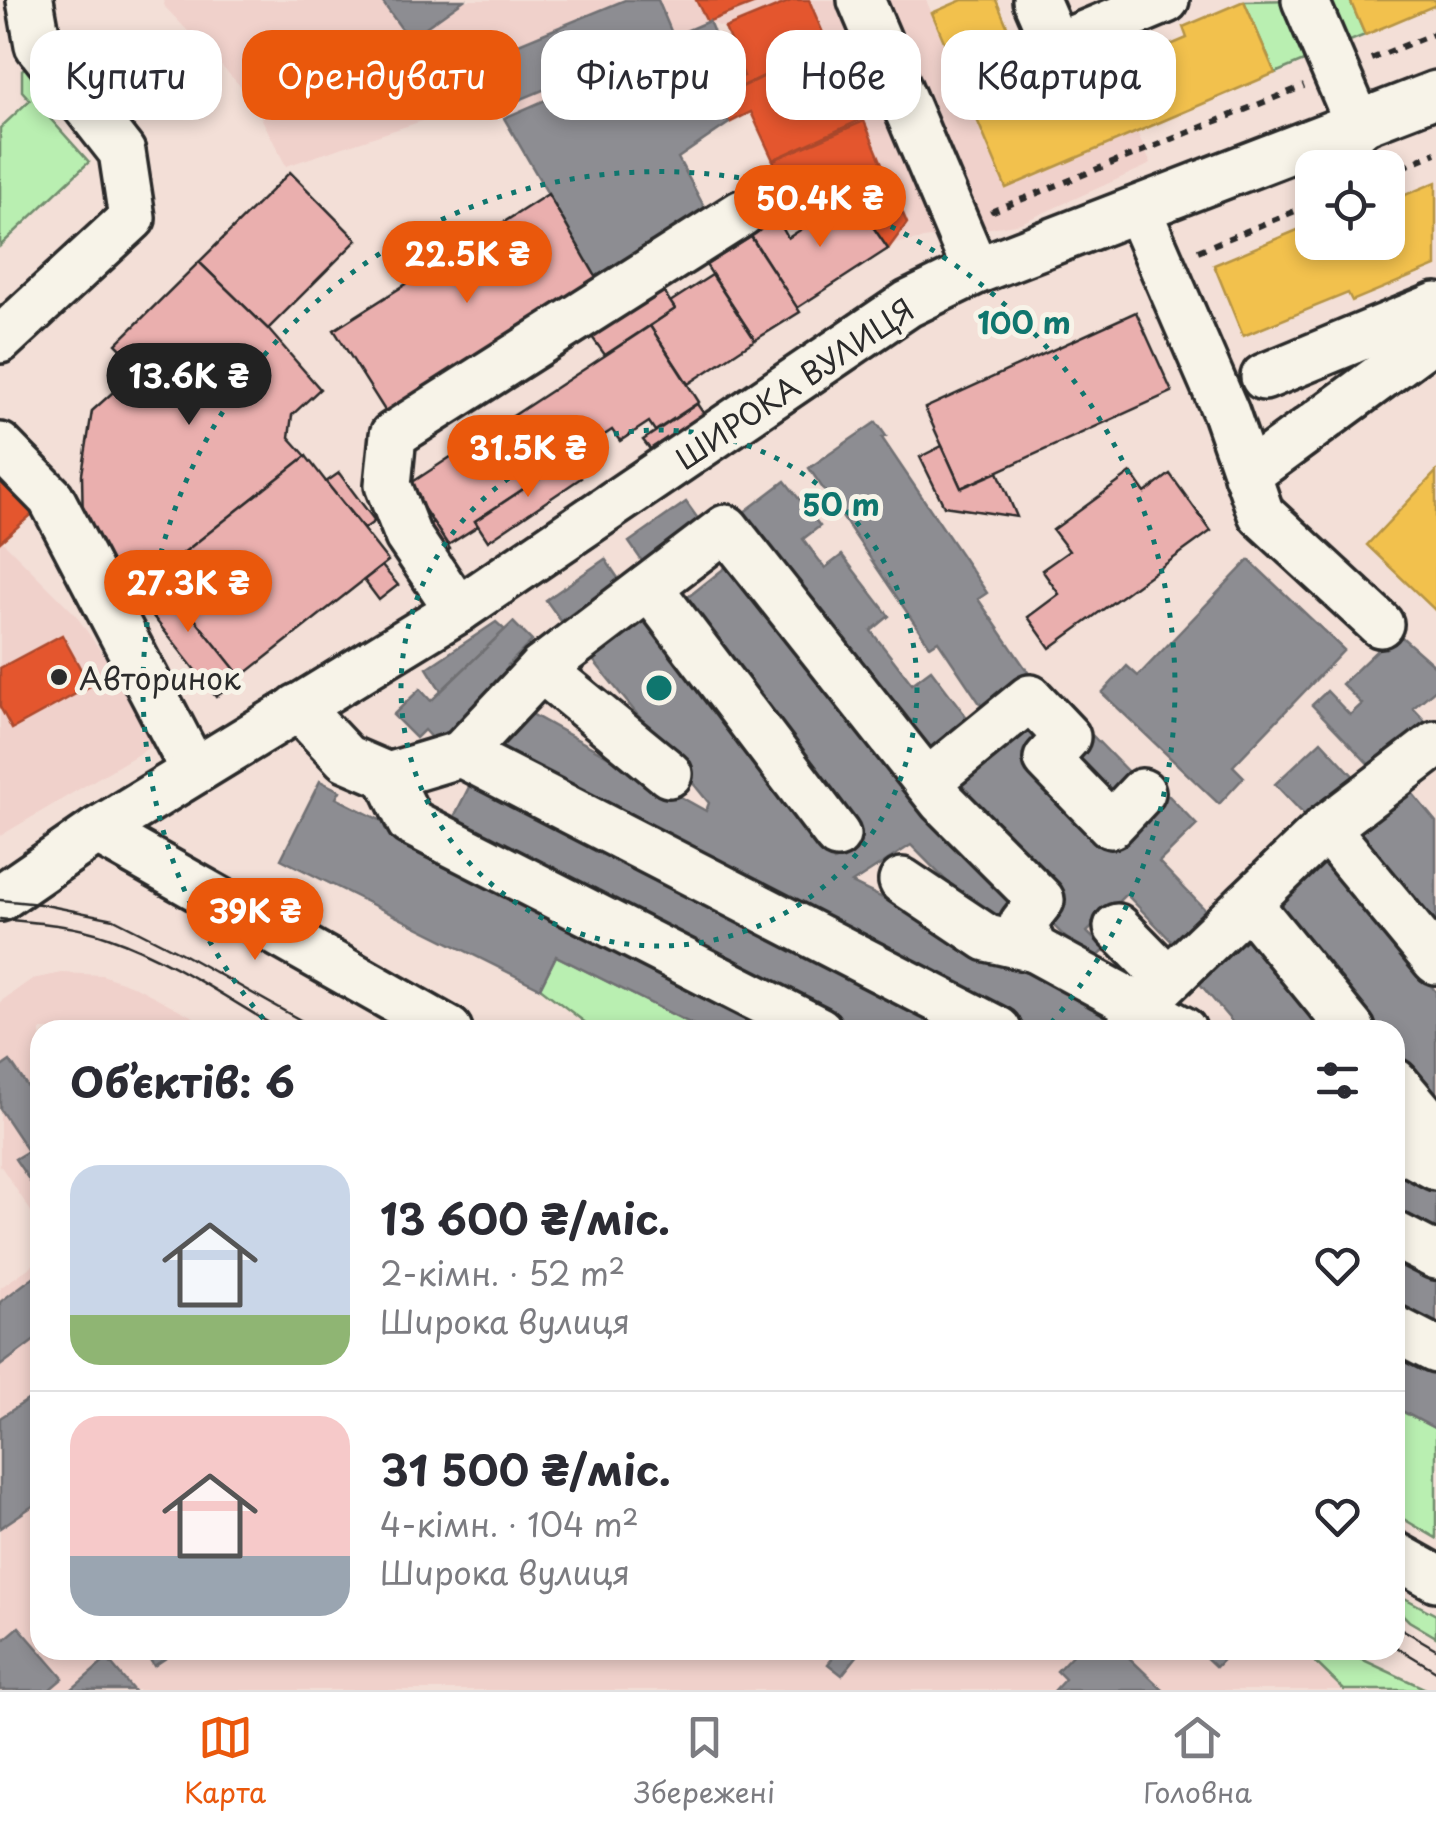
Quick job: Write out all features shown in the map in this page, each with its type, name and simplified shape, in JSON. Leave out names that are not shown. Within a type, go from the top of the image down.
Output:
[{"type":"street","points":[[0,340],[132,218],[122,152],[38,45],[30,0]]},
{"type":"street","points":[[861,0],[976,271]]},
{"type":"street","points":[[1036,0],[1056,46],[1166,0]]},
{"type":"street","points":[[1305,0],[1359,126]]},
{"type":"street","name":"ШИРОКА ВУЛИЦЯ","points":[[0,898],[194,771],[458,610],[908,304],[976,271],[1436,94]]},
{"type":"street","points":[[1138,210],[1226,414],[1262,514],[1380,624]]},
{"type":"street","points":[[458,610],[408,536],[388,485],[393,435],[742,213]]},
{"type":"street","points":[[1264,377],[1436,306]]},
{"type":"street","points":[[1248,475],[1422,348],[1436,330]]},
{"type":"street","points":[[0,446],[51,498],[194,771]]},
{"type":"street","points":[[298,707],[346,758],[388,776],[461,754],[541,669],[726,528],[927,782],[1040,900],[1022,923],[1034,950]]},
{"type":"street","points":[[649,587],[837,835]]},
{"type":"street","points":[[541,669],[668,774]]},
{"type":"street","points":[[927,782],[1030,698],[1067,737],[1047,759],[1111,825],[1142,792]]},
{"type":"street","points":[[461,754],[979,1020]]},
{"type":"street","points":[[1145,1005],[1326,828],[1428,767]]},
{"type":"street","points":[[388,776],[410,822],[800,1020]]},
{"type":"street","points":[[1326,828],[1436,962]]},
{"type":"street","points":[[97,832],[431,1020]]},
{"type":"street","points":[[902,881],[987,938],[1034,950],[1168,1020]]},
{"type":"street","points":[[1248,903],[1344,1020]]},
{"type":"street","points":[[1117,927],[1145,1005]]},
{"type":"street","points":[[1405,1094],[1436,1131]]},
{"type":"street","points":[[1405,1150],[1436,1167]]},
{"type":"street","points":[[1405,1239],[1436,1256]]},
{"type":"street","points":[[1405,1333],[1436,1350]]},
{"type":"street","points":[[1405,1561],[1436,1578]]},
{"type":"path","points":[[986,194],[994,211],[1436,33]]},
{"type":"path","points":[[1405,167],[1436,154]]},
{"type":"path","points":[[1162,266],[1295,211]]},
{"type":"shaded area","points":[[163,0],[793,0],[725,28],[708,22],[688,30],[541,30],[541,102],[521,111],[521,30],[242,30],[242,88],[222,67],[222,30],[187,30]]},
{"type":"shaded area","points":[[809,0],[926,0],[941,35],[941,120],[977,120],[1006,187],[1137,132],[1151,164],[1021,223],[893,244],[907,222],[864,121],[921,120],[921,30],[822,30]]},
{"type":"shaded area","points":[[262,120],[425,120],[286,166]]},
{"type":"shaded area","name":"Авторинок","points":[[0,539],[75,614],[162,740],[0,836]]},
{"type":"shaded area","points":[[62,973],[102,975],[138,988],[199,1020],[30,1020],[30,1210],[0,1165],[0,1002],[32,979]]},
{"type":"shaded area","points":[[30,1267],[30,1660],[1313,1660],[1344,1690],[0,1690],[0,1288]]},
{"type":"green space","points":[[1296,0],[1318,55],[1275,73],[1244,1]]},
{"type":"green space","points":[[1316,0],[1350,0],[1365,35],[1335,47]]},
{"type":"green space","points":[[30,62],[30,100],[22,91],[22,70]]},
{"type":"green space","points":[[30,100],[30,120],[51,120],[89,162],[0,246],[0,128]]},
{"type":"green space","points":[[556,956],[684,1020],[582,1020],[540,988]]},
{"type":"green space","points":[[1405,1413],[1436,1429],[1436,1538],[1405,1520]]},
{"type":"green space","points":[[1405,1598],[1436,1615],[1436,1637],[1405,1617]]},
{"type":"green space","points":[[1313,1660],[1364,1660],[1428,1690],[1344,1690]]},
{"type":"building: Житло","points":[[962,0],[996,0],[1009,30],[941,30],[941,34],[932,13]]},
{"type":"building: Житло","points":[[1350,0],[1436,0],[1436,5],[1365,35]]},
{"type":"building: Житло","points":[[1244,1],[1275,73],[1176,115],[1176,43],[1187,38],[1183,27]]},
{"type":"building: Житло","points":[[977,120],[1165,120],[1006,188]]},
{"type":"building: Житло","points":[[1436,182],[1436,266],[1352,301],[1348,293],[1243,336],[1214,265],[1295,231],[1295,260],[1405,260],[1405,195]]},
{"type":"building: Житло","points":[[1436,472],[1436,611],[1367,545]]},
{"type":"building: Торгівля","points":[[696,0],[763,0],[707,22]]},
{"type":"building: Торгівля","points":[[793,0],[809,0],[822,30],[766,30],[766,75],[746,85],[746,30],[725,28]]},
{"type":"building: Торгівля","points":[[766,76],[766,120],[860,120],[773,160],[751,112],[746,114],[746,85]]},
{"type":"building: Торгівля","points":[[864,121],[907,223],[888,249],[852,196],[812,222],[799,202],[792,205],[773,160]]},
{"type":"building: Торгівля","points":[[0,469],[37,510],[0,542]]},
{"type":"building: Торгівля","points":[[62,635],[90,686],[12,729],[0,707],[0,668]]},
{"type":"building: Промзона","points":[[381,0],[464,0],[422,30],[403,30]]},
{"type":"building: Промзона","points":[[625,0],[658,0],[670,30],[552,30]]},
{"type":"building: Промзона","points":[[709,21],[713,30],[688,30]]},
{"type":"building: Промзона","points":[[541,35],[541,91],[521,99],[521,43]]},
{"type":"building: Промзона","points":[[541,102],[541,120],[728,120],[729,123],[678,158],[707,212],[599,282],[505,120],[521,120],[521,111]]},
{"type":"building: Промзона","points":[[876,422],[886,436],[882,438],[987,593],[978,599],[1034,681],[987,714],[938,641],[930,646],[809,468]]},
{"type":"building: Промзона","points":[[785,481],[820,526],[803,539],[825,568],[842,555],[889,616],[871,631],[912,684],[931,670],[972,724],[923,763],[735,519]]},
{"type":"building: Промзона","points":[[686,502],[701,523],[644,564],[629,542]]},
{"type":"building: Промзона","points":[[605,559],[620,581],[561,621],[546,600]]},
{"type":"building: Промзона","points":[[736,559],[1021,903],[994,929],[911,845],[852,883],[1108,1008],[1103,1020],[1017,1020],[499,748],[519,707],[706,811],[709,803],[585,650],[640,610],[834,861],[862,839],[683,601]]},
{"type":"building: Промзона","points":[[1249,560],[1344,650],[1233,766],[1244,777],[1219,804],[1102,693],[1127,666],[1138,676]]},
{"type":"building: Промзона","points":[[496,622],[505,630],[441,691],[427,668]]},
{"type":"building: Промзона","points":[[513,622],[532,641],[508,665],[513,670],[437,744],[424,730],[416,738],[393,715],[420,689],[431,701]]},
{"type":"building: Промзона","points":[[1396,632],[1436,667],[1436,689],[1413,708],[1426,722],[1402,745],[1381,777],[1312,705],[1327,691],[1350,715],[1362,704],[1342,684]]},
{"type":"building: Промзона","points":[[1032,714],[1051,734],[1025,761],[1111,849],[1167,794],[1197,825],[1159,862],[1214,919],[1181,951],[1126,894],[1087,932],[1105,950],[1091,963],[1045,917],[1064,898],[957,787]]},
{"type":"building: Промзона","points":[[1090,733],[1130,774],[1105,798],[1065,757]]},
{"type":"building: Промзона","points":[[1321,741],[1357,780],[1312,823],[1275,784]]},
{"type":"building: Промзона","points":[[474,777],[959,1020],[837,1020],[450,825]]},
{"type":"building: Промзона","points":[[320,781],[340,791],[336,798],[779,1020],[684,1020],[556,956],[540,988],[281,859]]},
{"type":"building: Промзона","points":[[1404,783],[1436,822],[1436,929],[1352,826]]},
{"type":"building: Промзона","points":[[1319,849],[1436,992],[1436,1099],[1405,1060],[1405,1020],[1372,1020],[1267,892]]},
{"type":"building: Промзона","points":[[1244,925],[1323,1020],[1231,1020],[1189,971]]},
{"type":"building: Промзона","points":[[10,1061],[30,1090],[30,1181],[15,1159],[28,1151],[0,1109],[0,1068]]},
{"type":"building: Промзона","points":[[1405,1161],[1436,1178],[1436,1240],[1405,1223]]},
{"type":"building: Промзона","points":[[1405,1253],[1436,1270],[1436,1331],[1405,1314]]},
{"type":"building: Промзона","points":[[30,1280],[30,1344],[0,1366],[0,1302]]},
{"type":"building: Промзона","points":[[1405,1350],[1436,1367],[1436,1429],[1405,1412]]},
{"type":"building: Промзона","points":[[30,1398],[30,1508],[0,1528],[0,1418]]},
{"type":"building: Промзона","points":[[19,1627],[30,1640],[30,1660],[47,1660],[63,1678],[49,1690],[0,1690],[0,1643]]},
{"type":"building: Промзона","points":[[108,1660],[133,1690],[71,1690]]},
{"type":"building: Промзона","points":[[831,1660],[854,1660],[842,1675],[828,1664]]},
{"type":"building: Промзона","points":[[1067,1660],[1132,1660],[1163,1690],[1055,1690],[1065,1679],[1057,1671]]},
{"type":"building: Інше","points":[[290,172],[357,240],[268,329],[199,262]]},
{"type":"building: Інше","points":[[548,194],[599,282],[389,417],[334,330]]},
{"type":"building: Інше","points":[[852,196],[888,249],[797,308],[751,236],[777,218],[788,238]]},
{"type":"building: Інше","points":[[751,237],[800,312],[755,340],[706,265]]},
{"type":"building: Інше","points":[[199,262],[268,329],[320,389],[292,415],[289,437],[306,456],[134,592],[83,526],[82,474],[92,411],[140,368],[116,344]]},
{"type":"building: Інше","points":[[712,275],[755,340],[688,384],[650,326],[675,309],[670,302]]},
{"type":"building: Інше","points":[[658,283],[675,309],[605,355],[587,330]]},
{"type":"building: Інше","points":[[1136,312],[1172,392],[961,488],[925,408]]},
{"type":"building: Інше","points":[[650,326],[699,402],[655,431],[649,422],[620,441],[612,430],[475,521],[478,526],[448,545],[408,485]]},
{"type":"building: Інше","points":[[697,404],[704,414],[650,449],[643,440]]},
{"type":"building: Інше","points":[[942,446],[961,488],[998,472],[1017,517],[944,506],[920,457]]},
{"type":"building: Інше","points":[[306,456],[388,561],[241,677],[158,573]]},
{"type":"building: Інше","points":[[569,459],[581,478],[488,541],[475,521]]},
{"type":"building: Інше","points":[[339,473],[375,521],[364,529],[326,482]]},
{"type":"building: Інше","points":[[1131,473],[1145,493],[1170,474],[1211,531],[1050,648],[1028,617],[1059,594],[1042,570],[1069,551],[1053,530]]},
{"type":"building: Інше","points":[[433,522],[450,549],[437,559],[419,532]]},
{"type":"building: Інше","points":[[382,566],[398,585],[379,600],[364,580]]},
{"type":"building: Інше","points":[[158,573],[241,677],[216,697],[134,592]]},
{"type":"tram line","points":[[0,900],[114,919],[300,1020]]},
{"type":"tram line","points":[[0,919],[55,925],[108,937],[197,979],[265,1020]]},
{"type":"tram line","points":[[1405,1631],[1436,1649]]},
{"type":"tram line","points":[[1405,1652],[1436,1671]]},
{"type":"place","name":"Авторинок","points":[[59,677]]}]
